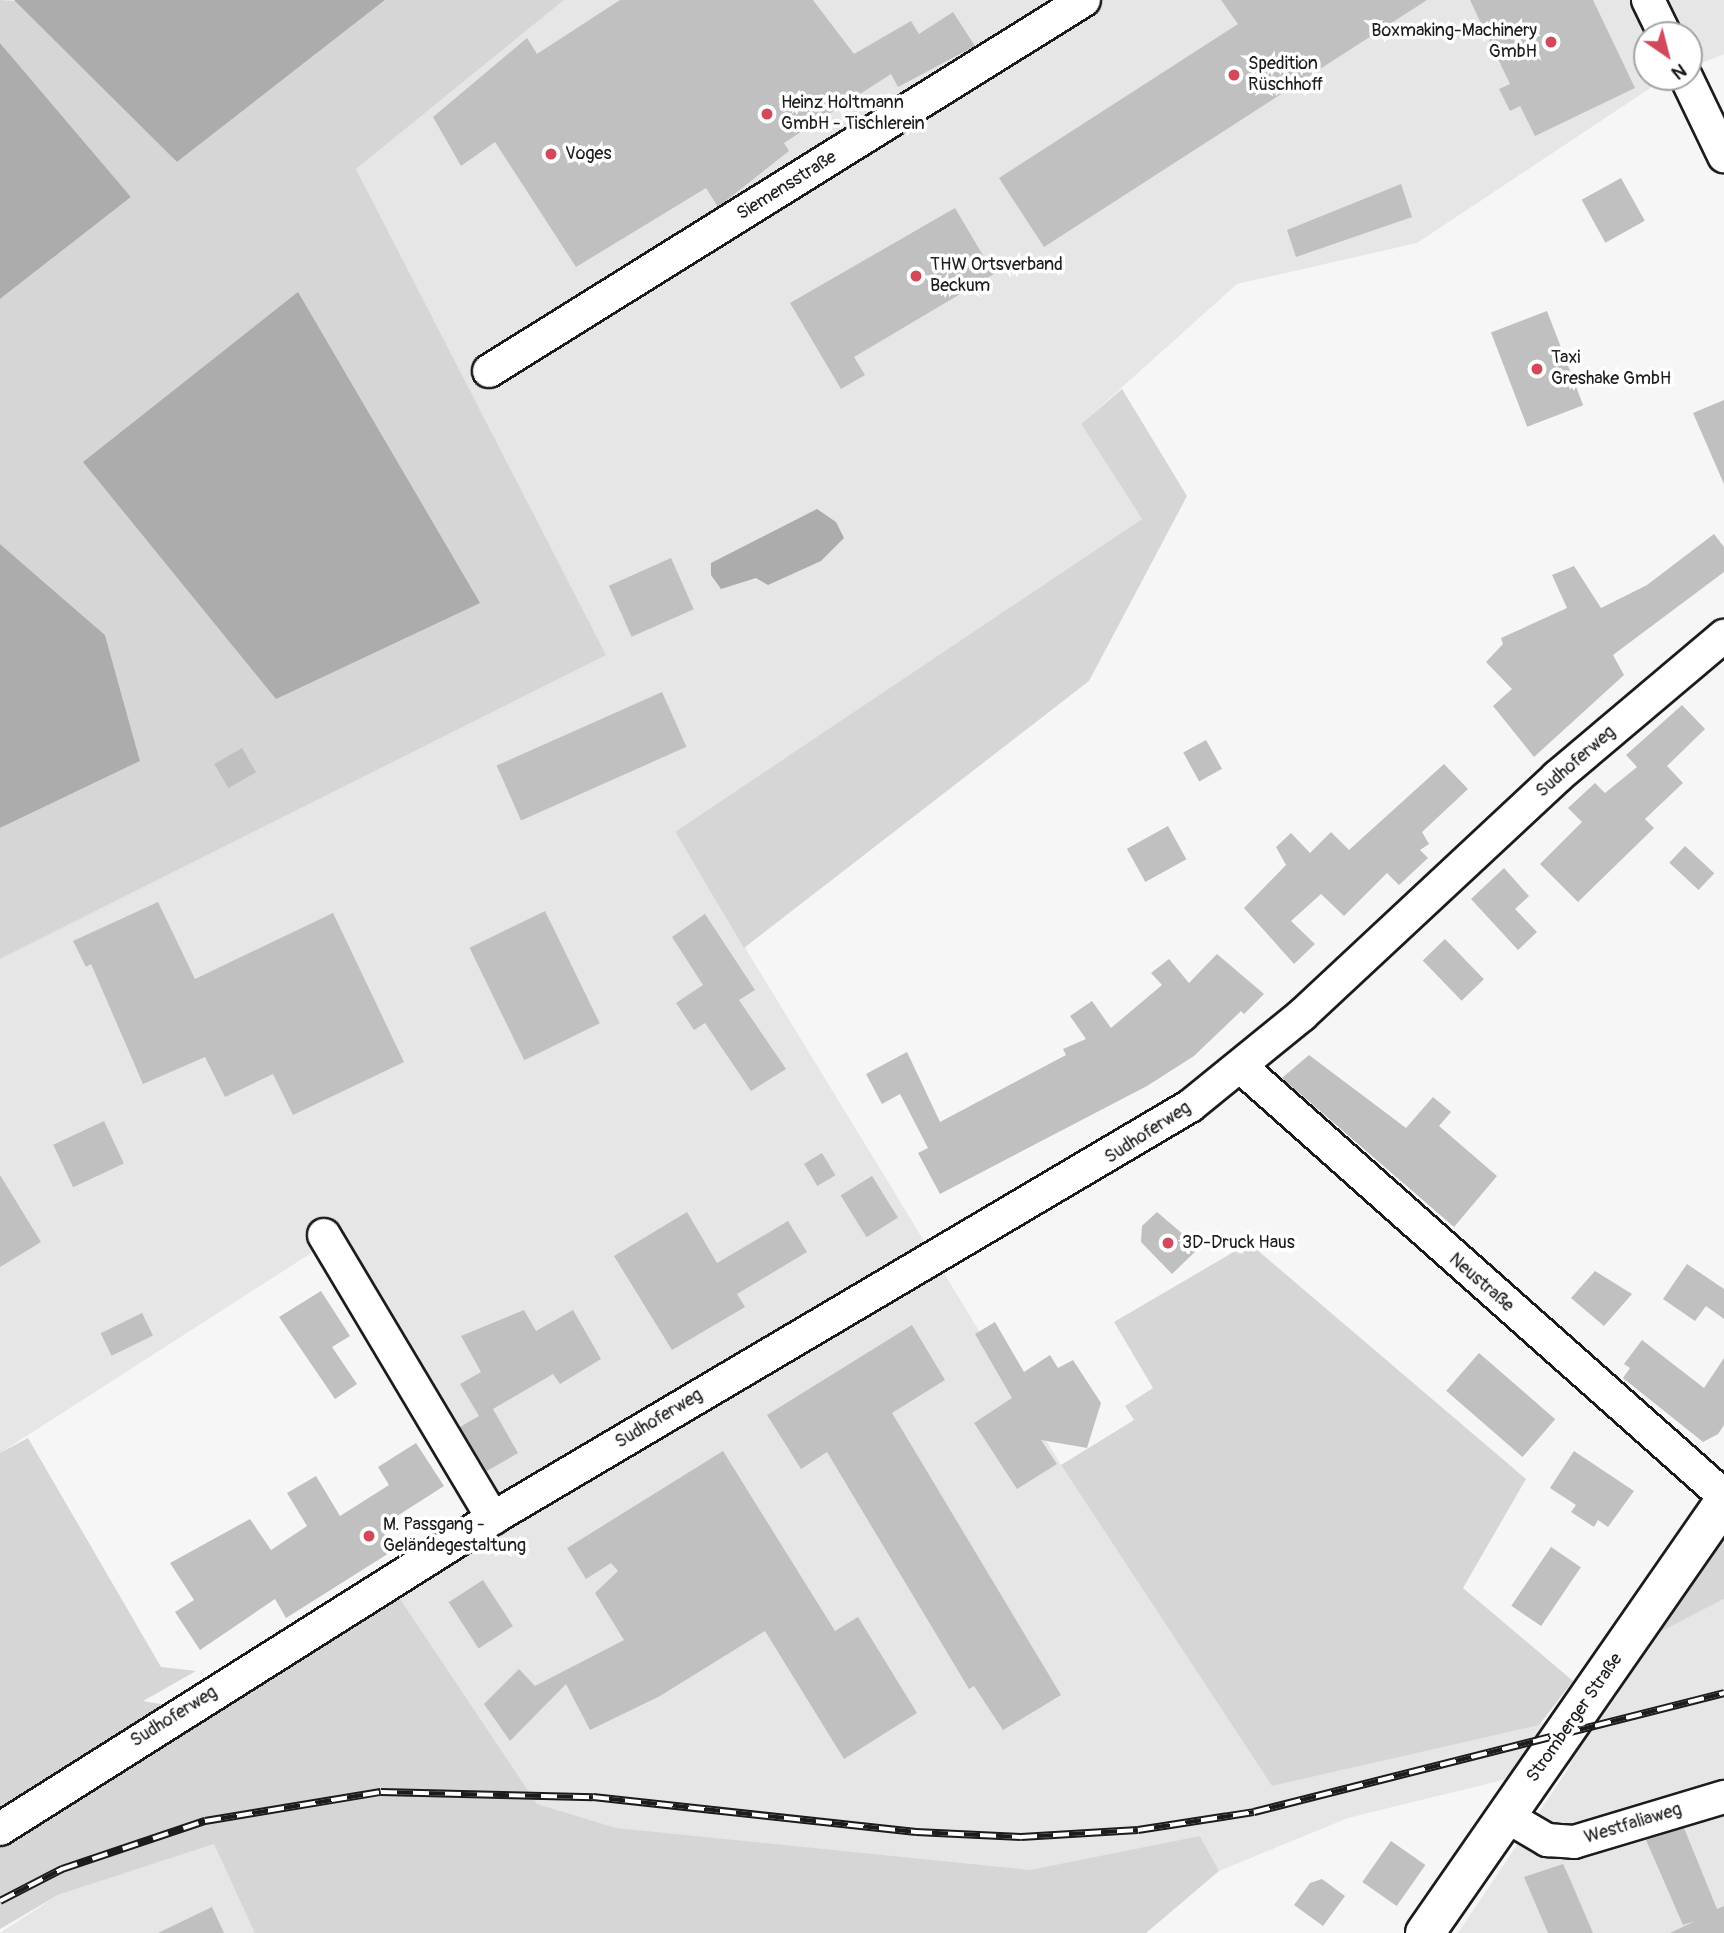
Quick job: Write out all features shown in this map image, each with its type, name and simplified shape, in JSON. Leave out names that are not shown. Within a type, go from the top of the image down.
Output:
[{"type":"main road","name":"Stromberger Straße","points":[[1425,1933],[1724,1502]]},
{"type":"street","name":"Siemensstraße","points":[[489,371],[1084,0]]},
{"type":"street","points":[[1648,0],[1658,21]]},
{"type":"street","points":[[1693,91],[1724,156]]},
{"type":"street","name":"Sudhoferweg","points":[[0,1829],[493,1518],[1129,1147],[1241,1067],[1557,777],[1724,636]]},
{"type":"street","name":"Neustraße","points":[[1241,1067],[1724,1496]]},
{"type":"street","points":[[324,1235],[493,1518]]},
{"type":"street","name":"Westfaliaweg","points":[[1506,1816],[1548,1840],[1574,1842],[1724,1797]]},
{"type":"shaded area","points":[[0,0],[19,1],[177,162],[385,0],[564,0],[356,169],[606,655],[0,959],[0,828],[140,761],[105,635],[0,544],[0,299],[131,197],[0,43]]},
{"type":"shaded area","points":[[14,0],[385,0],[177,162]]},
{"type":"shaded area","points":[[564,0],[1724,0],[1724,54],[1703,62],[1703,21],[1633,21],[1633,91],[1646,91],[1417,243],[1237,284],[1081,424],[1142,519],[675,833],[1061,1465],[1272,1786],[1608,1708],[1658,1633],[1724,1599],[1724,1933],[1458,1933],[1572,1763],[1348,1818],[1219,1871],[1200,1836],[929,1933],[0,1933],[58,1895],[214,1844],[396,1593],[510,1526],[330,1241],[0,1453],[0,959],[605,655],[356,169]]},
{"type":"shaded area","points":[[0,43],[131,197],[0,299]]},
{"type":"shaded area","points":[[298,292],[480,603],[276,699],[83,462]]},
{"type":"shaded area","points":[[1122,389],[1187,496],[1089,681],[744,948],[675,832],[1142,519],[1081,424]]},
{"type":"shaded area","points":[[817,509],[836,522],[844,538],[821,561],[768,585],[756,578],[721,589],[711,575],[711,563]]},
{"type":"shaded area","points":[[0,544],[105,635],[140,761],[0,828]]},
{"type":"shaded area","points":[[1249,1243],[1526,1479],[1463,1588],[1573,1681],[1539,1725],[1272,1786],[1061,1465],[1134,1420],[1125,1406],[1153,1388],[1114,1322]]},
{"type":"shaded area","points":[[28,1438],[161,1667],[196,1671],[143,1701],[215,1713],[396,1593],[537,1804],[616,1828],[1030,1870],[1200,1836],[1219,1871],[1146,1933],[255,1933],[214,1844],[58,1895],[0,1929],[0,1453]]},
{"type":"shaded area","points":[[1724,1539],[1724,1599],[1658,1633]]},
{"type":"building","points":[[620,0],[813,0],[854,54],[911,21],[919,34],[953,12],[975,46],[898,87],[891,74],[784,143],[789,151],[718,207],[706,188],[576,267],[495,142],[461,166],[433,117],[527,38],[537,54]]},
{"type":"building","points":[[1221,0],[1427,0],[1044,247],[999,178],[1238,24]]},
{"type":"building","name":"Boxmaking-Machinery GmbH","points":[[1470,0],[1593,0],[1633,84],[1633,89],[1535,136],[1520,106],[1510,111],[1499,89],[1510,84]]},
{"type":"building","points":[[1621,178],[1645,221],[1605,243],[1582,200]]},
{"type":"building","points":[[1401,184],[1412,217],[1296,257],[1287,230]]},
{"type":"building","name":"THW Ortsverband Beckum","points":[[955,208],[994,274],[854,357],[865,375],[841,389],[790,303]]},
{"type":"building","name":"Taxi Greshake GmbH","points":[[1547,311],[1583,405],[1527,427],[1491,333]]},
{"type":"building","points":[[1724,400],[1724,484],[1693,413]]},
{"type":"building","points":[[1714,534],[1724,547],[1724,572],[1613,655],[1624,675],[1534,757],[1493,706],[1512,689],[1486,662],[1503,644],[1501,638],[1567,608],[1552,575],[1574,566],[1601,608],[1647,585]]},
{"type":"building","points":[[671,558],[694,609],[632,637],[609,586]]},
{"type":"building","points":[[662,692],[686,747],[521,820],[497,766]]},
{"type":"building","points":[[1682,705],[1705,729],[1667,766],[1683,783],[1645,819],[1654,828],[1578,902],[1540,864],[1582,822],[1568,808],[1595,783],[1605,793],[1637,767],[1626,755]]},
{"type":"building","points":[[1206,740],[1222,769],[1199,781],[1183,753]]},
{"type":"building","points":[[242,748],[256,772],[228,788],[214,764]]},
{"type":"building","points":[[1444,764],[1468,789],[1422,832],[1429,844],[1420,850],[1428,858],[1399,885],[1387,873],[1344,916],[1321,894],[1291,921],[1315,944],[1294,964],[1244,908],[1286,865],[1276,847],[1291,833],[1310,853],[1331,832],[1349,850]]},
{"type":"building","points":[[1168,826],[1186,859],[1145,882],[1127,849]]},
{"type":"building","points":[[1685,846],[1714,873],[1699,890],[1669,863]]},
{"type":"building","points":[[1504,868],[1529,896],[1515,909],[1537,932],[1518,950],[1471,899]]},
{"type":"building","points":[[158,902],[195,979],[333,913],[404,1062],[293,1115],[273,1074],[225,1097],[205,1057],[143,1084],[91,964],[86,967],[73,941]]},
{"type":"building","points":[[545,911],[600,1023],[524,1060],[470,948]]},
{"type":"building","points":[[705,914],[755,990],[739,1000],[786,1069],[751,1091],[705,1023],[694,1030],[676,1003],[703,985],[672,937]]},
{"type":"building","points":[[1445,939],[1484,979],[1462,1001],[1423,961]]},
{"type":"building","points":[[1217,954],[1264,994],[1244,1014],[1241,1011],[1194,1056],[1147,1086],[940,1194],[918,1153],[928,1148],[900,1094],[882,1104],[866,1074],[907,1052],[940,1122],[1066,1055],[1063,1049],[1086,1039],[1070,1016],[1092,1001],[1111,1028],[1162,985],[1151,973],[1169,959],[1189,983]]},
{"type":"building","points":[[1309,1055],[1406,1128],[1433,1097],[1451,1112],[1439,1126],[1497,1176],[1454,1227],[1282,1078]]},
{"type":"building","points":[[104,1121],[124,1164],[73,1187],[53,1145]]},
{"type":"building","points":[[822,1153],[835,1175],[817,1186],[804,1164]]},
{"type":"building","points":[[0,1175],[41,1242],[0,1267]]},
{"type":"building","points":[[872,1176],[898,1218],[867,1237],[841,1196]]},
{"type":"building","points":[[687,1212],[717,1263],[788,1221],[807,1252],[737,1294],[745,1307],[672,1350],[614,1256]]},
{"type":"building","name":"3D-Druck Haus","points":[[1157,1212],[1199,1248],[1172,1274],[1141,1242],[1142,1226]]},
{"type":"building","points":[[1687,1264],[1724,1289],[1724,1319],[1706,1306],[1695,1321],[1663,1299]]},
{"type":"building","points":[[1595,1271],[1632,1294],[1604,1326],[1571,1298]]},
{"type":"building","points":[[321,1291],[350,1336],[332,1347],[357,1384],[335,1399],[279,1317]]},
{"type":"building","points":[[524,1310],[536,1331],[573,1310],[601,1359],[560,1384],[553,1374],[493,1409],[518,1453],[487,1471],[460,1427],[479,1416],[460,1384],[481,1372],[461,1336]]},
{"type":"building","points":[[142,1313],[153,1335],[112,1356],[101,1333]]},
{"type":"building","points":[[995,1322],[1024,1372],[1050,1355],[1058,1368],[1073,1360],[1101,1403],[1087,1448],[1041,1440],[1057,1464],[1017,1489],[974,1423],[1012,1398],[975,1334]]},
{"type":"building","points":[[912,1325],[945,1380],[892,1413],[1061,1695],[1003,1730],[974,1686],[969,1689],[827,1452],[801,1469],[767,1415]]},
{"type":"building","points":[[1642,1340],[1704,1388],[1724,1358],[1724,1425],[1718,1434],[1703,1442],[1623,1378],[1630,1368],[1624,1364]]},
{"type":"building","points":[[1479,1353],[1555,1419],[1522,1457],[1446,1391]]},
{"type":"building","points":[[416,1443],[444,1486],[380,1527],[394,1550],[286,1618],[275,1599],[200,1650],[175,1612],[194,1600],[170,1563],[250,1519],[271,1550],[307,1526],[287,1493],[316,1476],[340,1516],[389,1485],[378,1467]]},
{"type":"building","points":[[723,1451],[835,1631],[858,1617],[917,1713],[844,1759],[765,1631],[660,1696],[590,1730],[566,1684],[510,1741],[484,1704],[519,1669],[535,1686],[624,1640],[595,1593],[618,1571],[611,1563],[586,1579],[567,1548]]},
{"type":"building","points":[[1574,1451],[1634,1491],[1608,1527],[1598,1520],[1594,1527],[1571,1512],[1576,1505],[1550,1488]]},
{"type":"building","points":[[1551,1547],[1581,1567],[1541,1626],[1511,1606]]},
{"type":"building","points":[[483,1580],[513,1626],[479,1648],[449,1602]]},
{"type":"building","points":[[1684,1828],[1717,1909],[1724,1906],[1724,1933],[1670,1933],[1695,1921],[1683,1925],[1646,1840]]},
{"type":"building","points":[[1391,1841],[1425,1865],[1397,1906],[1362,1882]]},
{"type":"building","points":[[1563,1864],[1593,1933],[1548,1933],[1524,1877]]},
{"type":"building","points":[[1322,1879],[1345,1896],[1323,1926],[1294,1905],[1310,1883]]},
{"type":"building","points":[[212,1907],[224,1933],[158,1933]]},
{"type":"railway","points":[[0,1901],[62,1869],[205,1821],[381,1792],[593,1797],[916,1832],[1021,1837],[1138,1830],[1254,1812],[1724,1693]]},
{"type":"place","name":"Boxmaking-Machinery GmbH","points":[[1551,42]]},
{"type":"place","name":"Spedition Rüschhoff","points":[[1234,75]]},
{"type":"place","name":"Heinz Holtmann GmbH - Tischlerein","points":[[767,114]]},
{"type":"place","name":"Voges","points":[[551,154]]},
{"type":"place","name":"THW Ortsverband Beckum","points":[[916,276]]},
{"type":"place","name":"Taxi Greshake GmbH","points":[[1537,369]]},
{"type":"place","name":"3D-Druck Haus","points":[[1168,1243]]},
{"type":"place","name":"M. Passgang - Geländegestaltung","points":[[369,1536]]}]
